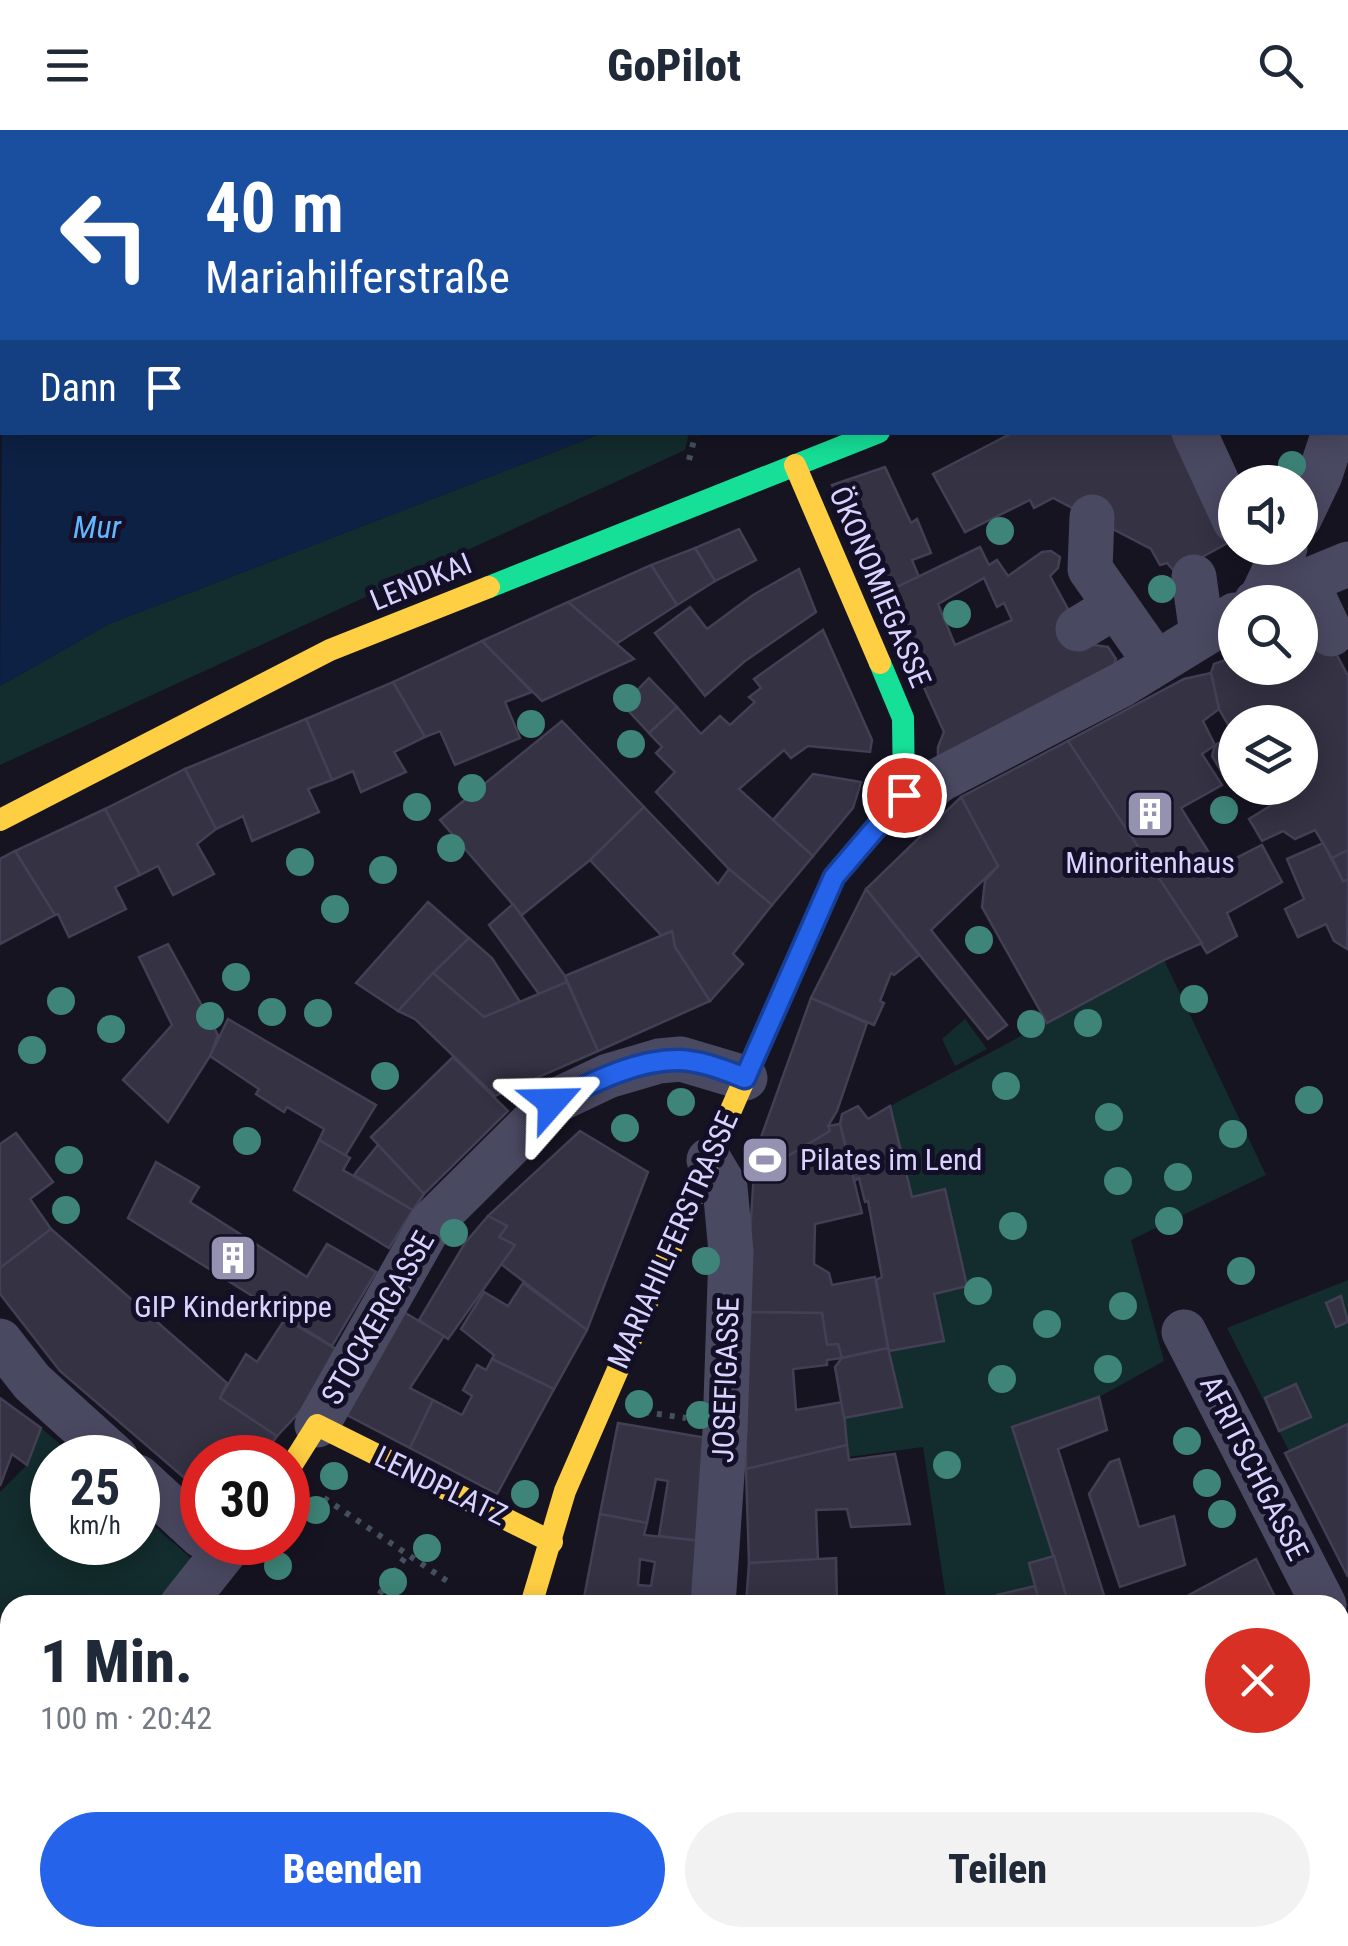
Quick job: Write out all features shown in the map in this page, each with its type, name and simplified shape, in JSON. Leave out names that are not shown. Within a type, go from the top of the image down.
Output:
[{"type":"street","name":"LENDKAI","points":[[0,820],[330,650],[871,435]]},
{"type":"street","points":[[1318,480],[1333,435]]},
{"type":"street","points":[[1194,436],[1218,486]]},
{"type":"street","name":"ÖKONOMIEGASSE","points":[[795,465],[903,718],[904,795]]},
{"type":"street","points":[[1092,517],[1075,596],[1116,606],[1156,663]]},
{"type":"street","name":"MARIAHILFERSTRASSE","points":[[1290,585],[1348,564]]},
{"type":"street","points":[[1194,577],[1221,585]]},
{"type":"street","name":"MARIAHILFERSTRASSE","points":[[552,1542],[565,1491],[834,877],[904,795],[964,781],[1218,623]]},
{"type":"street","points":[[1318,627],[1331,634]]},
{"type":"street","name":"STOCKERGASSE","points":[[318,1425],[431,1224],[552,1102],[608,1076],[659,1061],[694,1062],[745,1078]]},
{"type":"street","name":"JOSEFIGASSE","points":[[709,1160],[726,1187],[731,1252],[725,1431],[714,1595]]},
{"type":"street","name":"AFRITSCHGASSE","points":[[1184,1332],[1319,1595]]},
{"type":"street","points":[[0,1340],[32,1382],[91,1435]]},
{"type":"street","points":[[310,1437],[318,1425]]},
{"type":"street","name":"LENDPLATZ","points":[[318,1425],[552,1542]]},
{"type":"street","points":[[160,1496],[180,1513]]},
{"type":"street","points":[[534,1595],[552,1542]]},
{"type":"street","points":[[188,1595],[205,1565]]},
{"type":"path","points":[[692,448],[695,435]]},
{"type":"path","points":[[634,1410],[701,1420]]},
{"type":"path","points":[[314,1491],[453,1584]]},
{"type":"path","points":[[379,1595],[408,1553]]},
{"type":"green space","points":[[598,435],[689,435],[685,450],[0,765],[0,686],[109,624]]},
{"type":"green space","points":[[1164,960],[1266,1175],[1131,1240],[1164,1361],[1099,1397],[1012,1427],[1054,1556],[1035,1586],[997,1595],[945,1595],[923,1447],[848,1457],[844,1418],[901,1406],[889,1351],[943,1340],[934,1294],[945,1190],[912,1197],[890,1106]]},
{"type":"green space","points":[[965,1019],[987,1049],[955,1066],[942,1039]]},
{"type":"green space","points":[[1348,1280],[1348,1424],[1289,1451],[1227,1328]]},
{"type":"green space","points":[[30,1457],[30,1565],[160,1565],[160,1531],[180,1549],[180,1565],[189,1565],[163,1595],[0,1595],[0,1492]]},
{"type":"water","name":"Mur","points":[[2,435],[598,435],[109,624],[0,686]]},
{"type":"building","points":[[1008,435],[1178,435],[1218,512],[1218,548],[1175,572],[1167,563],[1160,565],[1151,549],[1053,498],[1034,508],[1030,500],[965,532],[933,474]]},
{"type":"building","points":[[885,467],[911,523],[917,519],[931,553],[912,560],[919,577],[882,594],[832,485]]},
{"type":"building","points":[[739,529],[756,560],[715,581],[695,548]]},
{"type":"building","points":[[980,547],[989,565],[997,560],[1008,576],[1042,552],[1051,551],[1060,557],[1058,568],[1050,576],[1087,644],[1108,647],[1116,659],[1111,674],[938,759],[944,732],[882,594]],"holes":[[[984,578],[997,607],[1004,603],[1012,620],[955,645],[938,604]]]},
{"type":"building","points":[[695,548],[715,581],[677,605],[651,565]]},
{"type":"building","points":[[651,565],[677,605],[616,644],[568,602]]},
{"type":"building","points":[[799,569],[816,612],[745,661],[705,696],[655,633],[690,607],[707,629],[753,595]]},
{"type":"building","points":[[568,602],[634,659],[542,701],[482,641]]},
{"type":"building","points":[[1318,620],[1348,676],[1348,850],[1332,858],[1315,830],[1295,839],[1283,831],[1262,841],[1249,819],[1271,805],[1318,805],[1318,705],[1218,705],[1211,673],[1218,663],[1218,685],[1318,685]]},
{"type":"building","points":[[823,630],[872,740],[870,752],[808,746],[791,758],[784,750],[739,789],[813,856],[772,905],[729,869],[656,792],[675,772],[656,753],[662,747],[649,733],[677,707],[701,734],[720,716],[730,725],[755,702],[749,697],[761,688],[754,679]]},
{"type":"building","points":[[482,641],[532,692],[505,702],[520,738],[455,765],[440,731],[425,737],[393,682]]},
{"type":"building","name":"Minoritenhaus","points":[[1211,673],[1218,710],[1203,721],[1215,745],[1202,754],[1218,779],[1218,787],[1181,808],[1218,867],[1262,845],[1282,882],[1227,913],[1237,936],[1207,953],[1068,741],[1184,679]]},
{"type":"building","points":[[649,678],[677,707],[649,733],[623,705]]},
{"type":"building","points":[[393,682],[425,737],[394,752],[406,772],[361,792],[353,771],[332,780],[306,719]]},
{"type":"building","points":[[306,719],[332,780],[308,789],[319,812],[252,841],[243,816],[216,829],[185,769]]},
{"type":"building","points":[[562,721],[644,807],[590,860],[522,915],[440,820]]},
{"type":"building","points":[[1068,741],[1202,943],[1047,1023],[982,907],[985,881],[998,866],[961,797]]},
{"type":"building","points":[[1218,743],[1218,766],[1212,756]]},
{"type":"building","points":[[185,769],[216,829],[197,844],[214,874],[173,895],[158,866],[140,875],[105,809]]},
{"type":"building","points":[[813,774],[861,782],[853,808],[813,856],[773,820]]},
{"type":"building","points":[[961,797],[998,866],[931,930],[1007,1025],[988,1039],[866,889]]},
{"type":"building","points":[[644,807],[718,884],[729,869],[772,905],[733,954],[743,964],[710,1001],[675,947],[672,931],[662,936],[590,860]]},
{"type":"building","points":[[105,809],[140,875],[115,887],[126,909],[69,937],[15,851]]},
{"type":"building","points":[[1323,843],[1343,881],[1348,880],[1347,949],[1334,941],[1326,924],[1298,937],[1285,909],[1304,899],[1287,859]]},
{"type":"building","points":[[1348,850],[1348,880],[1343,881],[1332,858]]},
{"type":"building","points":[[15,851],[55,915],[0,944],[0,859]]},
{"type":"building","points":[[866,889],[919,955],[894,975],[891,973],[874,1025],[811,998]]},
{"type":"building","points":[[428,902],[469,938],[398,1011],[356,983]]},
{"type":"building","points":[[513,904],[567,982],[539,994],[489,925]]},
{"type":"building","points":[[672,931],[675,947],[710,1001],[598,1051],[565,976]]},
{"type":"building","points":[[469,938],[492,958],[520,1002],[484,1017],[433,973]]},
{"type":"building","points":[[168,944],[218,1035],[210,1056],[168,1122],[123,1080],[172,1025],[139,957]]},
{"type":"building","points":[[433,973],[484,1017],[567,982],[598,1051],[495,1096],[415,1019],[398,1011]]},
{"type":"building","points":[[811,998],[867,1023],[837,1111],[828,1126],[830,1131],[783,1159],[759,1143]]},
{"type":"building","points":[[228,1019],[376,1105],[345,1156],[319,1140],[324,1129],[287,1107],[284,1112],[256,1094],[259,1089],[210,1056]]},
{"type":"building","points":[[453,1057],[508,1111],[424,1194],[371,1137]]},
{"type":"building","points":[[858,1106],[868,1119],[890,1106],[912,1197],[945,1189],[967,1286],[934,1294],[944,1341],[889,1351],[876,1280],[882,1277],[868,1201],[865,1202],[859,1178],[854,1181],[840,1124],[842,1114]]},
{"type":"building","points":[[840,1124],[862,1213],[815,1224],[814,1264],[829,1273],[832,1285],[875,1277],[888,1348],[842,1358],[838,1344],[827,1345],[822,1313],[745,1312],[759,1143],[783,1159],[830,1131],[828,1126]]},
{"type":"building","points":[[580,1131],[648,1172],[587,1330],[501,1264],[515,1245],[499,1237],[507,1226],[488,1216]]},
{"type":"building","points":[[16,1133],[53,1182],[30,1199],[51,1229],[0,1268],[0,1144]]},
{"type":"building","points":[[319,1140],[350,1158],[343,1170],[413,1210],[389,1248],[294,1190]]},
{"type":"building","points":[[378,1145],[424,1194],[413,1210],[354,1175]]},
{"type":"building","name":"GIP Kinderkrippe","points":[[156,1162],[199,1187],[190,1202],[307,1277],[327,1244],[376,1272],[332,1346],[128,1218]]},
{"type":"building","points":[[488,1216],[507,1226],[499,1237],[515,1245],[448,1339],[419,1320],[465,1243]]},
{"type":"building","points":[[51,1229],[227,1383],[220,1398],[276,1435],[180,1435],[180,1474],[160,1457],[160,1435],[134,1435],[60,1371],[0,1294],[0,1268]]},
{"type":"building","points":[[523,1283],[587,1330],[554,1389],[492,1359],[494,1355],[461,1329],[484,1292],[508,1306]]},
{"type":"building","points":[[1341,1296],[1348,1322],[1336,1327],[1326,1303]]},
{"type":"building","points":[[397,1308],[444,1336],[410,1388],[433,1400],[410,1448],[343,1413]]},
{"type":"building","points":[[745,1312],[822,1313],[827,1345],[838,1344],[842,1358],[827,1360],[827,1365],[793,1369],[796,1410],[843,1402],[847,1445],[746,1469]]},
{"type":"building","points":[[285,1319],[341,1352],[308,1403],[278,1435],[220,1398],[246,1354],[257,1362]]},
{"type":"building","points":[[888,1348],[902,1407],[844,1418],[835,1367],[842,1358]]},
{"type":"building","points":[[492,1359],[554,1389],[497,1494],[410,1448],[433,1400],[462,1415],[472,1396],[463,1390],[477,1365],[486,1370]]},
{"type":"building","points":[[1296,1384],[1311,1417],[1279,1431],[1265,1398]]},
{"type":"building","points":[[1099,1397],[1107,1430],[1058,1449],[1104,1595],[1066,1595],[1012,1427]]},
{"type":"building","points":[[0,1398],[41,1428],[38,1435],[30,1435],[27,1465],[12,1454],[0,1486]]},
{"type":"building","points":[[618,1423],[713,1439],[702,1541],[659,1536],[668,1481],[656,1479],[647,1523],[600,1514]]},
{"type":"building","points":[[1348,1424],[1348,1577],[1285,1453]]},
{"type":"building","points":[[847,1445],[849,1460],[895,1454],[910,1524],[851,1527],[847,1509],[816,1510],[818,1561],[749,1563],[746,1469]]},
{"type":"building","points":[[1119,1459],[1139,1527],[1174,1516],[1185,1565],[1120,1587],[1089,1494],[1110,1462]]},
{"type":"building","points":[[600,1514],[647,1523],[644,1535],[702,1541],[696,1595],[585,1595]],"holes":[[[640,1559],[655,1562],[651,1586],[638,1585]]]},
{"type":"building","points":[[1054,1556],[1066,1595],[1037,1595],[1029,1563]]},
{"type":"building","points":[[836,1558],[837,1595],[747,1595],[749,1563]]},
{"type":"building","points":[[1256,1559],[1274,1595],[1189,1595]]},
{"type":"building","points":[[1035,1586],[1037,1595],[997,1595]]},
{"type":"traffic: fast","points":[[489,587],[871,435]]},
{"type":"traffic: fast","points":[[765,1032],[834,877],[904,795],[903,718],[880,663]]},
{"type":"traffic: slow","points":[[795,465],[880,663]]},
{"type":"traffic: slow","points":[[0,820],[330,650],[489,587]]},
{"type":"traffic: slow","points":[[534,1595],[565,1491],[765,1032]]},
{"type":"traffic: slow","points":[[310,1436],[317,1425],[552,1542]]},
{"type":"place","name":"Minoritenhaus","points":[[1150,814]]},
{"type":"place","name":"Pilates im Lend","points":[[765,1160]]},
{"type":"place","name":"GIP Kinderkrippe","points":[[233,1258]]},
{"type":"route","points":[[552,1102],[608,1076],[659,1061],[707,1065],[745,1078],[834,877],[904,795]]}]
